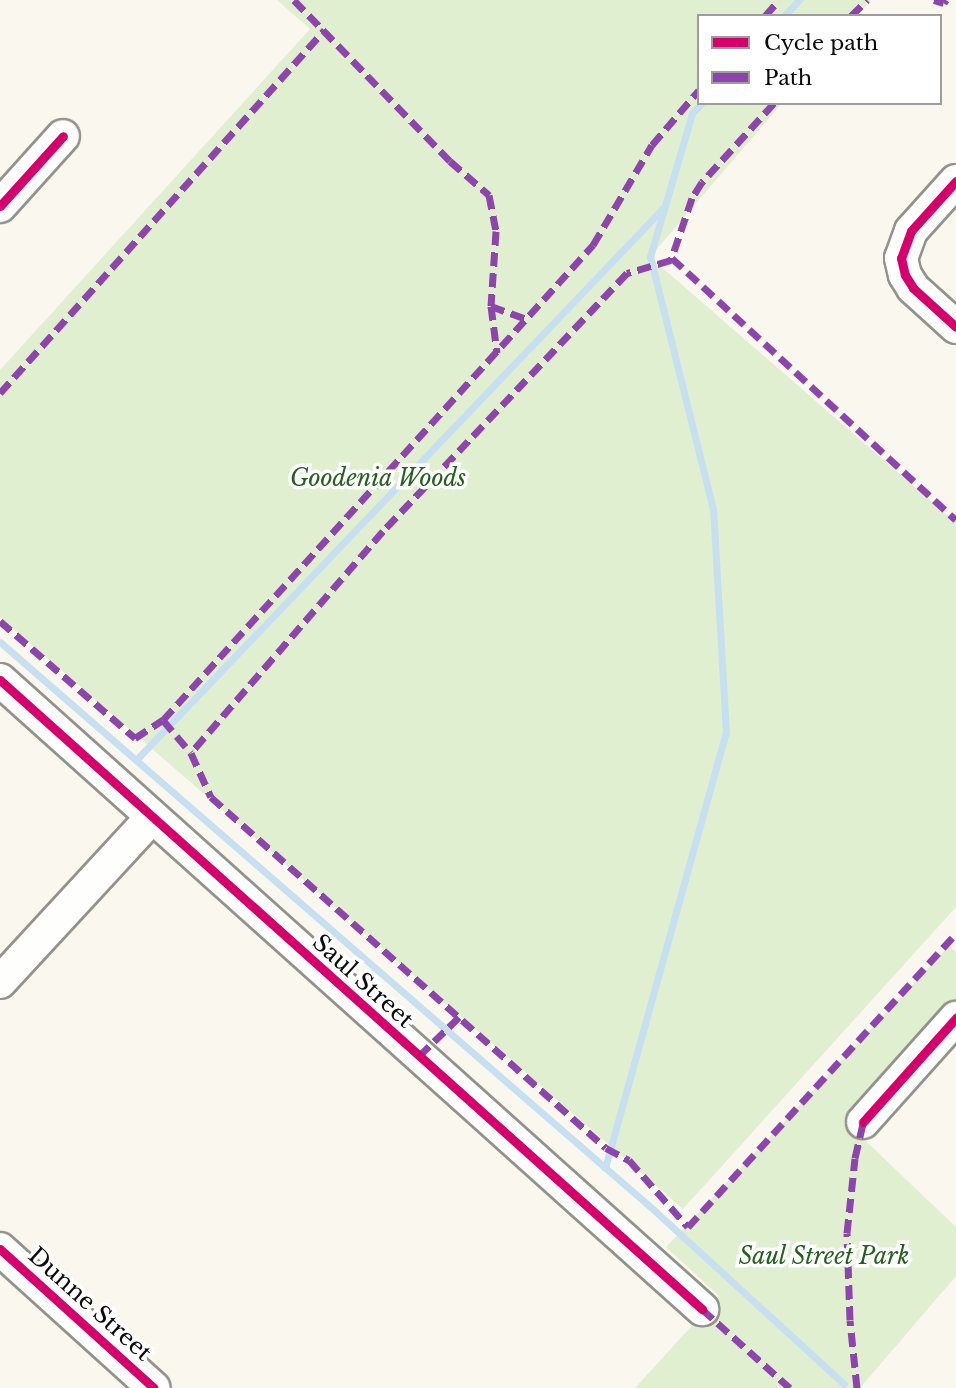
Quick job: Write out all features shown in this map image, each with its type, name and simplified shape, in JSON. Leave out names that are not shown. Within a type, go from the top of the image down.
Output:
[{"type":"street","points":[[0,206],[63,136]]},
{"type":"street","points":[[956,181],[911,231],[901,258],[905,275],[913,288],[956,327]]},
{"type":"street","name":"Saul Street","points":[[0,680],[702,1309]]},
{"type":"street","points":[[0,982],[152,817]]},
{"type":"street","points":[[863,1122],[956,1018]]},
{"type":"street","name":"Dunne Street","points":[[0,1249],[154,1388]]},
{"type":"green space","name":"Goodenia Woods","points":[[277,0],[871,0],[859,14],[697,14],[697,105],[780,105],[650,257],[956,523],[956,907],[683,1209],[0,617],[0,370],[310,29]]},
{"type":"green space","name":"Saul Street Park","points":[[949,946],[956,952],[956,1007],[850,1126],[956,1227],[956,1276],[860,1388],[635,1388],[719,1296],[666,1247]]},
{"type":"waterway","points":[[786,14],[799,0]]},
{"type":"waterway","points":[[605,1168],[726,733],[713,509],[650,257],[692,113],[700,105]]},
{"type":"waterway","points":[[136,760],[665,206]]},
{"type":"waterway","points":[[0,642],[655,1211],[844,1384]]},
{"type":"marked path","points":[[294,0],[450,161],[489,195],[496,231],[491,306],[497,353]]},
{"type":"marked path","points":[[767,14],[779,0]]},
{"type":"marked path","points":[[853,14],[867,0]]},
{"type":"marked path","points":[[934,0],[944,3],[946,0]]},
{"type":"marked path","points":[[0,393],[324,30]]},
{"type":"marked path","points":[[0,621],[135,738],[163,720],[593,245],[652,145],[697,92]]},
{"type":"marked path","points":[[772,105],[702,182],[692,198],[671,260],[627,273],[383,531],[191,753],[211,797],[606,1148],[629,1160],[688,1227],[956,934]]},
{"type":"marked path","points":[[672,258],[956,520]]},
{"type":"marked path","points":[[491,306],[527,319]]},
{"type":"marked path","points":[[163,720],[191,753]]},
{"type":"marked path","points":[[419,1056],[459,1017]]},
{"type":"marked path","points":[[857,1388],[850,1320],[847,1233],[855,1158],[863,1122]]},
{"type":"marked path","points":[[702,1309],[790,1388]]},
{"type":"cycle path","points":[[0,206],[63,136]]},
{"type":"cycle path","points":[[956,181],[911,231],[901,258],[905,275],[913,288],[956,327]]},
{"type":"cycle path","points":[[0,680],[702,1309]]},
{"type":"cycle path","points":[[863,1122],[956,1018]]},
{"type":"cycle path","points":[[0,1249],[154,1388]]}]
